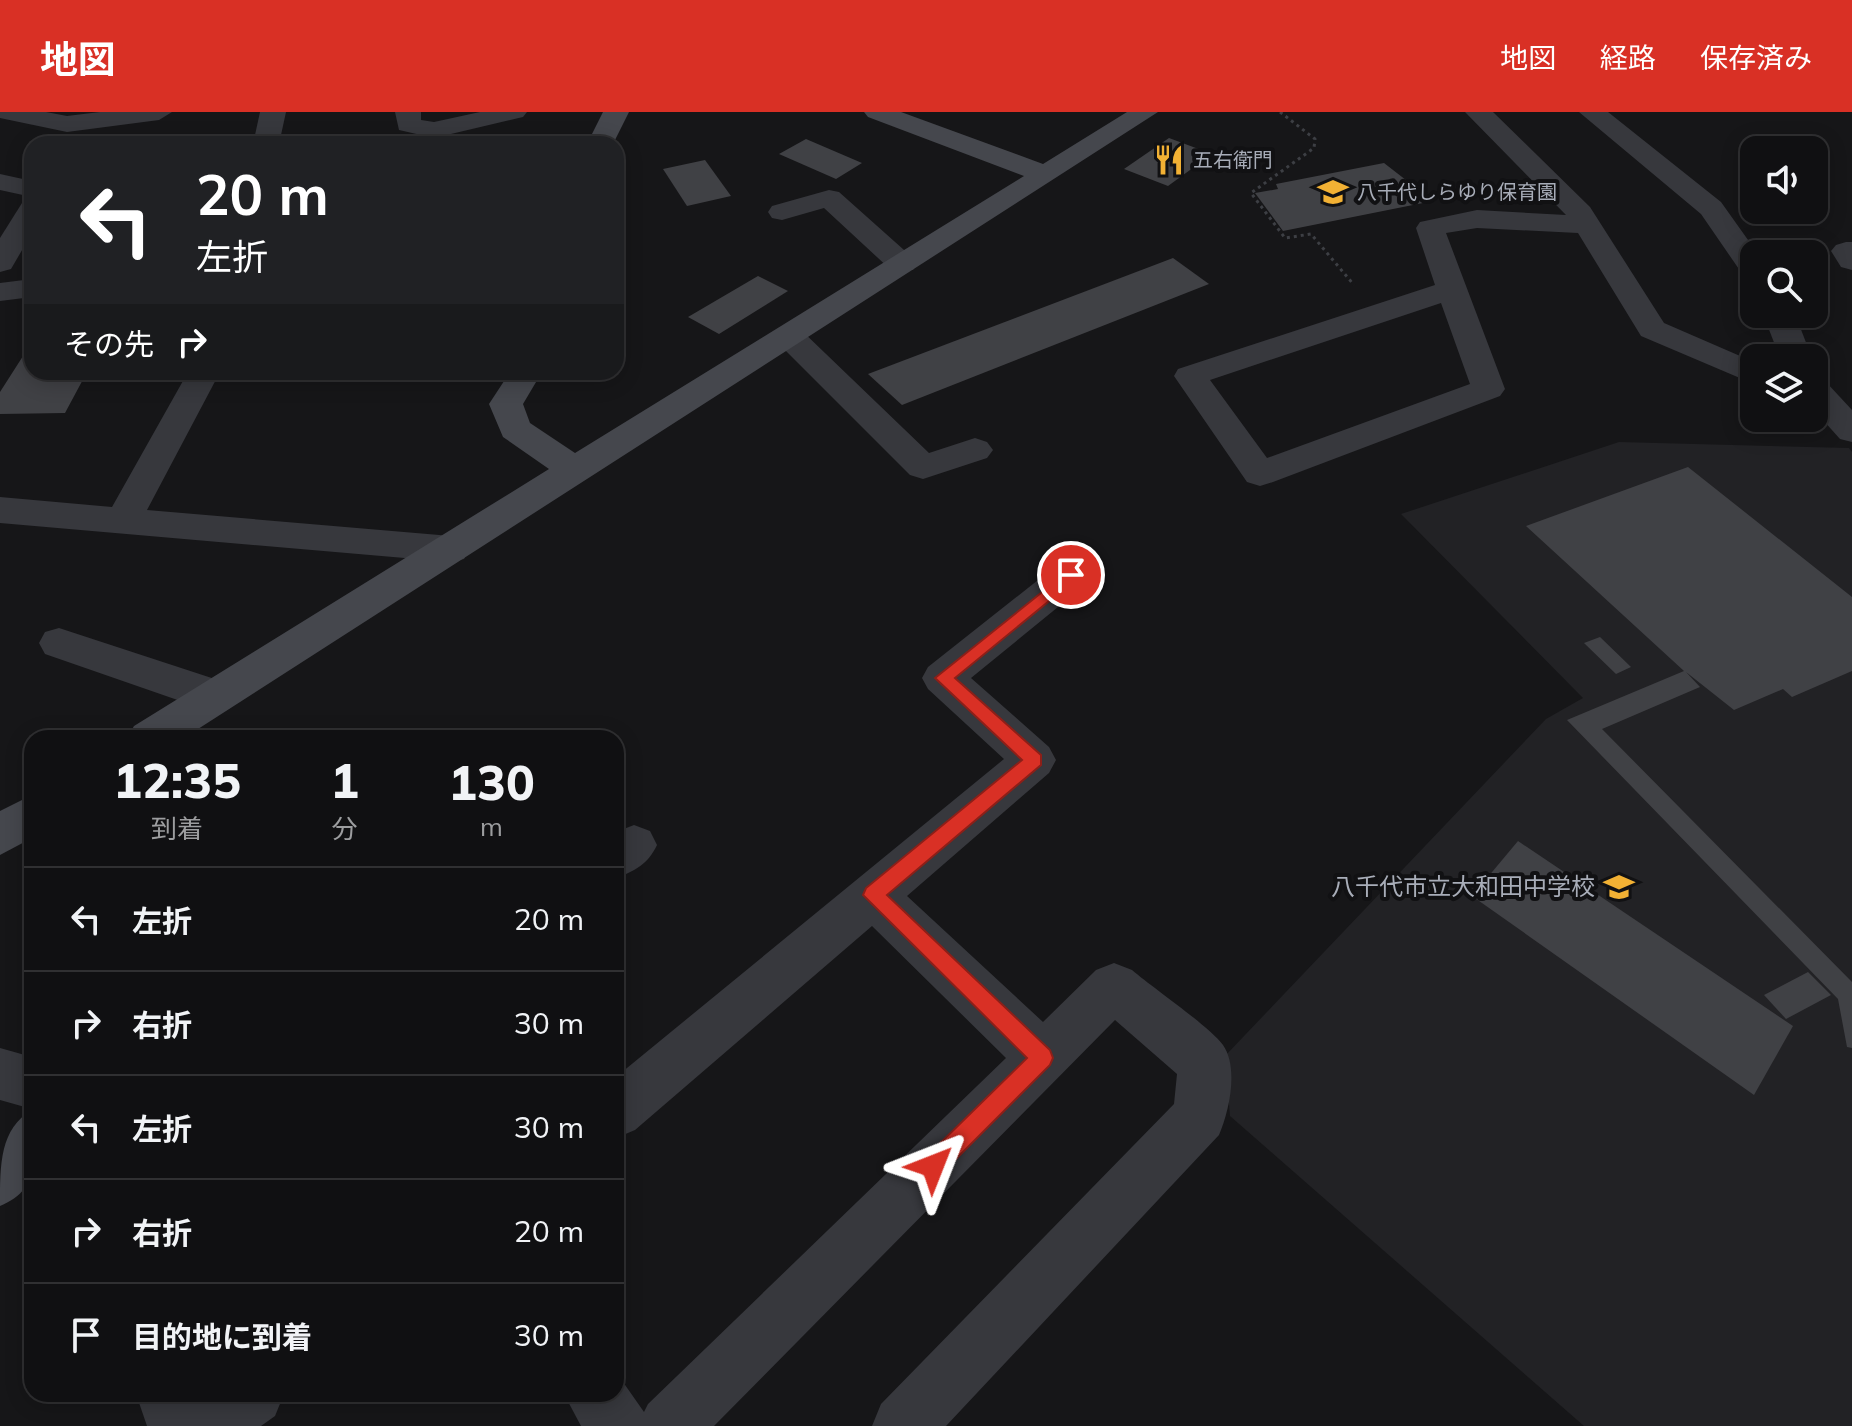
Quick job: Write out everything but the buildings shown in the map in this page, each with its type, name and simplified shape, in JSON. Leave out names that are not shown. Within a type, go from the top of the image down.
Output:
[{"type":"street","points":[[7,112],[67,124],[159,112]]},
{"type":"street","points":[[265,136],[273,112]]},
{"type":"street","points":[[408,112],[408,125],[434,130],[514,112]]},
{"type":"street","points":[[604,136],[616,112]]},
{"type":"street","points":[[877,112],[1045,174]]},
{"type":"street","points":[[59,643],[186,722],[451,549],[1145,112]]},
{"type":"street","points":[[1478,112],[1580,213],[1652,329],[1740,368]]},
{"type":"street","points":[[1592,112],[1711,208],[1740,249]]},
{"type":"street","points":[[0,182],[24,187]]},
{"type":"street","points":[[782,212],[829,198],[902,264]]},
{"type":"street","points":[[1452,289],[1190,376],[1260,474],[1488,389],[1452,289],[1430,228],[1477,219],[1587,225]]},
{"type":"street","points":[[0,263],[24,234]]},
{"type":"street","points":[[1852,251],[1846,251],[1852,261]]},
{"type":"street","points":[[0,292],[24,289]]},
{"type":"street","points":[[789,336],[923,467],[975,450]]},
{"type":"street","points":[[122,521],[200,380]]},
{"type":"street","points":[[521,380],[506,404],[515,429],[576,471]]},
{"type":"street","points":[[1828,404],[1852,431]]},
{"type":"street","points":[[0,510],[451,549]]},
{"type":"street","points":[[624,1104],[1034,760],[943,678],[1071,575]]},
{"type":"street","points":[[0,835],[24,819]]},
{"type":"street","points":[[873,895],[1043,1058]]},
{"type":"street","points":[[670,1426],[1114,987],[1204,1063],[1200,1116],[903,1426]]},
{"type":"street","points":[[0,1074],[24,1081]]},
{"type":"street","points":[[0,1178],[24,1147]]},
{"type":"street","points":[[170,1402],[178,1426]]},
{"type":"street","points":[[210,1426],[242,1402]]},
{"type":"street","points":[[601,1402],[619,1426]]},
{"type":"path","points":[[1280,112],[1315,139],[1314,148],[1251,193],[1285,238],[1311,234],[1378,314]]},
{"type":"shaded area","name":"八千代市立大和田中学校","points":[[1619,442],[1849,448],[1852,452],[1852,1426],[1584,1426],[1230,1116],[1225,1056],[1546,719],[1583,698],[1401,514]]},
{"type":"place","name":"五右衛門","points":[[1169,160]]},
{"type":"place","name":"八千代しらゆり保育園","points":[[1333,192]]},
{"type":"place","name":"八千代市立大和田中学校","points":[[1619,887]]},
{"type":"route","points":[[933,1166],[1043,1058],[873,895],[1034,760],[943,678],[1071,575]]}]
